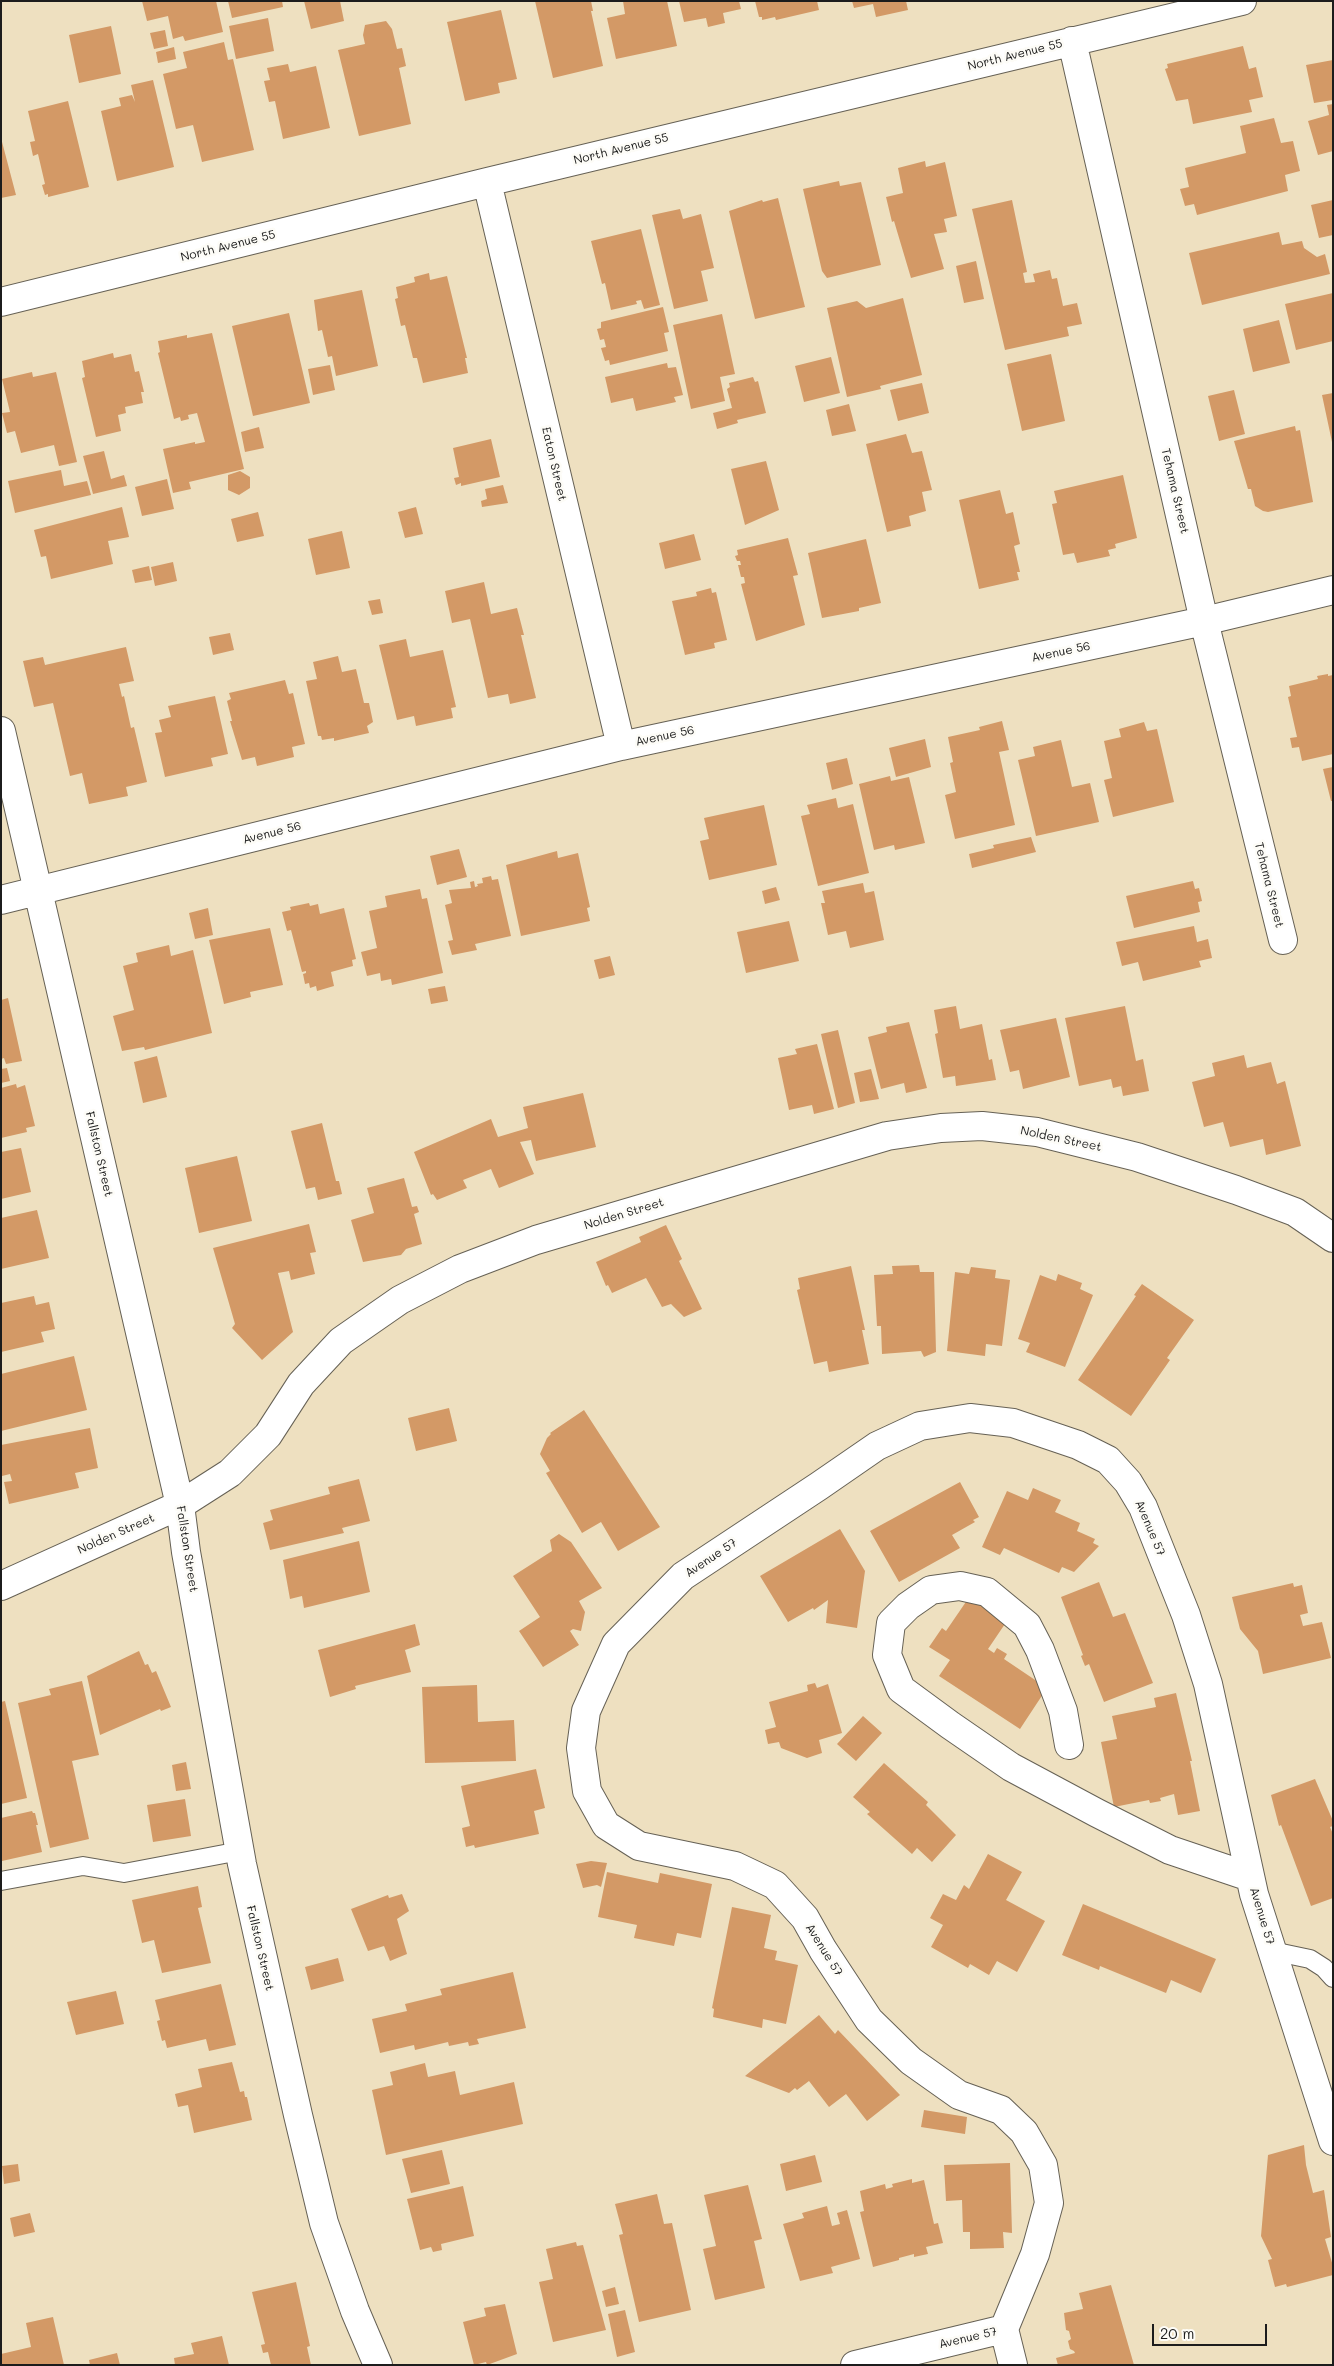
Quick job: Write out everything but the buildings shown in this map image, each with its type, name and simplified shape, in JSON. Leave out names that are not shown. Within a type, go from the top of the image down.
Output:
[{"type":"street","name":"North Avenue 55","points":[[1,302],[487,182],[1242,1]]},
{"type":"street","name":"Tehama Street","points":[[1072,41],[1204,621],[1283,940]]},
{"type":"street","name":"Eaton Street","points":[[487,182],[621,746]]},
{"type":"street","name":"Avenue 56","points":[[1,900],[621,746],[1204,621],[1333,590]]},
{"type":"street","name":"Fallston Street","points":[[1,731],[180,1505],[186,1552],[240,1852],[296,2106],[324,2224],[355,2311],[378,2365]]},
{"type":"street","name":"Nolden Street","points":[[1,1586],[180,1505],[230,1473],[268,1435],[301,1384],[341,1341],[400,1300],[460,1270],[536,1240],[886,1136],[940,1128],[982,1126],[1037,1132],[1136,1157],[1236,1190],[1295,1212],[1333,1238]]},
{"type":"street","name":"Avenue 57","points":[[855,2365],[1004,2329],[1035,2254],[1049,2203],[1043,2165],[1024,2132],[1002,2110],[958,2094],[911,2061],[869,2020],[823,1950],[805,1918],[775,1885],[735,1866],[640,1846],[606,1825],[587,1791],[581,1748],[586,1711],[616,1644],[683,1576],[877,1446],[920,1426],[970,1418],[1013,1423],[1078,1445],[1108,1460],[1128,1482],[1147,1516],[1186,1616],[1208,1684],[1250,1877],[1333,2141]]},
{"type":"street","points":[[1069,1745],[1063,1711],[1040,1650],[1027,1625],[987,1592],[960,1586],[932,1590],[908,1606],[891,1623],[887,1655],[901,1689],[950,1725],[1011,1767],[1162,1846],[1250,1877]]},
{"type":"street","points":[[1004,2329],[1013,2365]]},
{"type":"lane","points":[[1,1881],[82,1866],[124,1873],[240,1852]]},
{"type":"lane","points":[[1272,1951],[1310,1959],[1324,1968],[1333,1978]]}]
